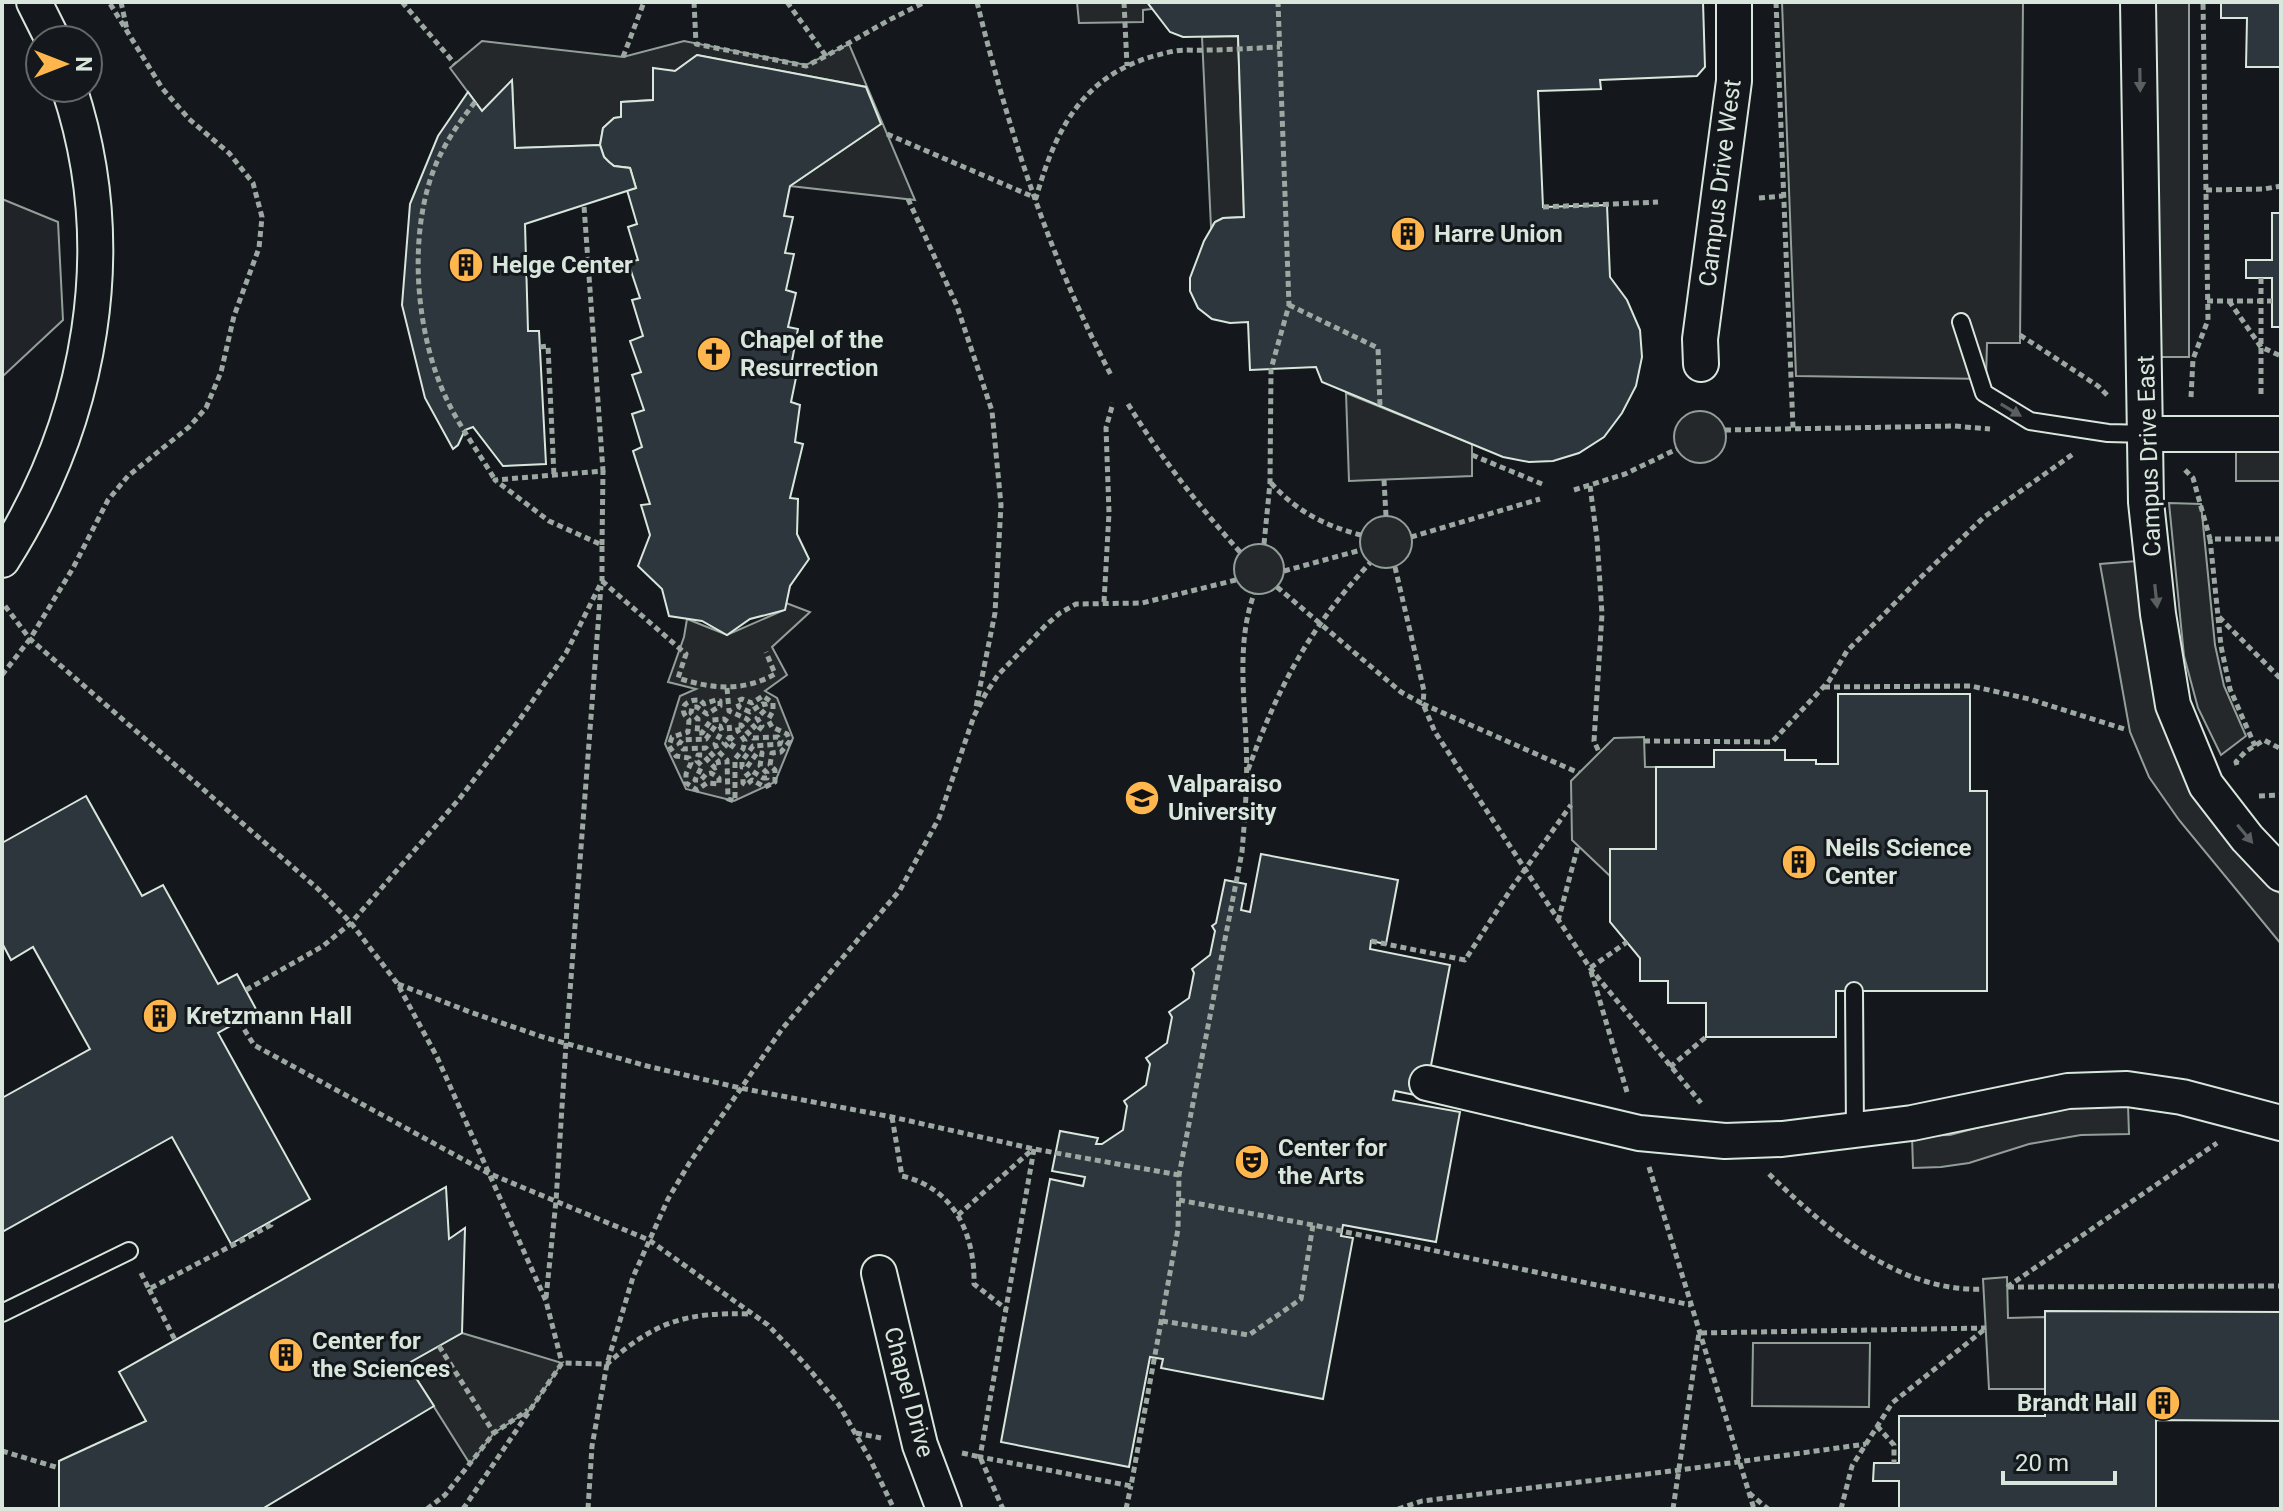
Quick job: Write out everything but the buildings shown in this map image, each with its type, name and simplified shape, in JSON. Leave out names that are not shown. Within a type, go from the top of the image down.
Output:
[{"type":"street","points":[[34,2],[45,24]]},
{"type":"street","name":"Campus Drive West","points":[[1701,364],[1700,339],[1734,81],[1734,2]]},
{"type":"street","name":"Campus Drive East","points":[[2138,2],[2146,502],[2158,614],[2173,705],[2206,785],[2247,838],[2281,874]]},
{"type":"street","points":[[2,560],[44,482],[72,412],[90,336],[97,264],[94,191],[74,104]]},
{"type":"street","points":[[2147,434],[2271,423]]},
{"type":"street","points":[[1427,1083],[1639,1133],[1734,1141],[1782,1139],[1912,1123],[2068,1091],[2127,1089],[2182,1097],[2267,1120]]},
{"type":"street","name":"Chapel Drive","points":[[879,1273],[920,1445],[944,1509]]},
{"type":"lane","points":[[1961,322],[1984,393],[2030,421],[2108,433],[2147,434]]},
{"type":"lane","points":[[1854,991],[1855,1130]]},
{"type":"lane","points":[[2,1313],[129,1251]]},
{"type":"path","points":[[2,675],[30,639],[73,568],[108,500],[128,476],[189,427],[206,408],[221,372],[234,316],[259,248],[262,217],[253,183],[229,153],[189,119],[162,88],[109,2]]},
{"type":"path","points":[[121,2],[128,35]]},
{"type":"path","points":[[402,2],[455,64]]},
{"type":"path","points":[[623,57],[644,2]]},
{"type":"path","points":[[694,2],[696,44],[806,66],[925,2]]},
{"type":"path","points":[[787,2],[826,56]]},
{"type":"path","points":[[977,2],[996,80],[1036,198],[1088,328],[1111,375]]},
{"type":"path","points":[[1124,2],[1127,66]]},
{"type":"path","points":[[1264,544],[1270,483],[1271,369],[1289,305],[1278,2]]},
{"type":"path","points":[[1776,2],[1793,428]]},
{"type":"path","points":[[2182,406],[2193,396],[2193,359],[2208,320],[2203,2]]},
{"type":"path","points":[[1036,198],[1048,154],[1070,115],[1096,84],[1127,66],[1177,51],[1280,47]]},
{"type":"path","points":[[475,102],[454,129],[435,165],[426,195],[420,234],[419,293],[430,351],[447,401],[495,480],[549,521],[602,545]]},
{"type":"path","points":[[887,134],[1036,198]]},
{"type":"path","points":[[2206,190],[2281,186]]},
{"type":"path","points":[[1759,198],[1783,196]]},
{"type":"path","points":[[588,1509],[592,1446],[607,1364],[633,1277],[668,1199],[782,1029],[900,890],[939,818],[974,716],[995,613],[997,582],[1001,505],[992,411],[957,306],[908,199]]},
{"type":"path","points":[[1543,207],[1658,202]]},
{"type":"path","points":[[546,1301],[602,581],[603,471],[584,206]]},
{"type":"path","points":[[2261,278],[2261,347],[2271,423]]},
{"type":"path","points":[[2207,301],[2272,301]]},
{"type":"path","points":[[2229,301],[2261,347],[2281,356]]},
{"type":"path","points":[[1289,305],[1378,348],[1380,407]]},
{"type":"path","points":[[2020,335],[2098,386],[2109,397]]},
{"type":"path","points":[[540,347],[548,346],[554,476]]},
{"type":"path","points":[[1104,602],[1109,513],[1106,428],[1113,403]]},
{"type":"path","points":[[1128,404],[1159,455],[1240,552]]},
{"type":"path","points":[[1725,430],[1954,426],[1997,429]]},
{"type":"path","points":[[1644,741],[1772,742],[1823,687],[1847,651],[1984,517],[2085,445]]},
{"type":"path","points":[[1574,490],[1625,474],[1677,449]]},
{"type":"path","points":[[1472,455],[1542,484]]},
{"type":"path","points":[[2182,467],[2193,478],[2210,539],[2221,646],[2230,689],[2255,746]]},
{"type":"path","points":[[495,480],[603,471]]},
{"type":"path","points":[[1384,480],[1386,516]]},
{"type":"path","points":[[1270,483],[1287,501],[1313,519],[1361,535]]},
{"type":"path","points":[[1590,486],[1602,614],[1594,741],[1599,752]]},
{"type":"path","points":[[1411,537],[1540,499]]},
{"type":"path","points":[[2210,539],[2281,539]]},
{"type":"path","points":[[1284,571],[1361,550]]},
{"type":"path","points":[[1246,776],[1263,729],[1290,671],[1319,623],[1370,563]]},
{"type":"path","points":[[1395,567],[1424,691],[1423,704],[1435,732],[1590,968],[1670,1067],[1734,1141],[1832,1230],[1882,1264],[1927,1281],[1984,1289]]},
{"type":"path","points":[[974,716],[998,675],[1060,613],[1076,604],[1142,603],[1236,580]]},
{"type":"path","points":[[602,581],[686,654],[678,678],[710,687],[727,688],[760,682],[775,674],[766,652]]},
{"type":"path","points":[[246,990],[323,946],[351,923],[460,798],[566,653],[602,581]]},
{"type":"path","points":[[1277,587],[1401,692],[1579,773]]},
{"type":"path","points":[[1126,1509],[1178,1229],[1179,1175],[1242,852],[1246,776],[1244,644],[1254,594]]},
{"type":"path","points":[[5,606],[30,639],[317,888],[351,923],[397,983],[437,1057],[546,1301],[562,1363],[463,1509]]},
{"type":"path","points":[[2218,616],[2281,679]]},
{"type":"path","points":[[1823,687],[1971,686],[2029,699],[2124,729]]},
{"type":"path","points":[[727,688],[729,711],[747,719],[758,731],[762,726],[757,718],[766,709],[765,704],[750,712],[739,707],[737,701],[742,699],[752,703],[763,696],[773,703],[768,720],[772,727],[787,734],[790,741],[781,752],[772,753],[770,765],[775,770],[775,782],[765,787],[752,780],[746,785],[743,778],[752,771],[767,778],[767,773],[760,766],[762,753],[757,753],[747,767],[742,767],[742,761],[753,746],[780,744],[781,741],[778,737],[753,738],[741,725],[737,725],[745,741],[735,759],[734,801],[728,799],[727,760],[715,744],[722,731],[720,726],[715,726],[706,739],[682,740],[679,744],[683,749],[706,748],[719,766],[715,768],[703,755],[698,755],[697,761],[702,766],[695,780],[701,780],[711,773],[719,778],[719,784],[707,783],[697,790],[691,788],[686,783],[691,763],[689,758],[676,756],[669,746],[672,737],[688,732],[689,720],[683,709],[686,703],[692,699],[704,704],[720,701],[720,706],[707,714],[697,707],[692,707],[691,713],[699,723],[697,733],[702,733],[711,720],[717,718],[729,723],[730,737]]},
{"type":"path","points":[[2241,777],[2236,762],[2255,746],[2264,740],[2281,749]]},
{"type":"path","points":[[2250,786],[2266,805]]},
{"type":"path","points":[[2258,796],[2281,795]]},
{"type":"path","points":[[1371,941],[1465,960],[1571,805]]},
{"type":"path","points":[[1558,921],[1578,846]]},
{"type":"path","points":[[1590,968],[1627,942]]},
{"type":"path","points":[[1590,968],[1754,1509]]},
{"type":"path","points":[[397,983],[470,1012],[566,1044],[740,1088],[892,1117],[1034,1149],[1179,1175]]},
{"type":"path","points":[[239,1021],[254,1045],[488,1173],[649,1240],[768,1325],[839,1405],[894,1509]]},
{"type":"path","points":[[1670,1067],[1706,1037]]},
{"type":"path","points":[[892,1117],[902,1176],[920,1180],[958,1215],[974,1259],[974,1284],[1006,1309]]},
{"type":"path","points":[[2267,1120],[2007,1287],[2281,1286]]},
{"type":"path","points":[[958,1215],[1034,1149]]},
{"type":"path","points":[[1003,1509],[980,1457],[1034,1149]]},
{"type":"path","points":[[1179,1200],[1313,1225],[1691,1305]]},
{"type":"path","points":[[149,1289],[271,1225],[271,1222]]},
{"type":"path","points":[[1162,1321],[1249,1335],[1301,1299],[1313,1225]]},
{"type":"path","points":[[129,1251],[175,1340]]},
{"type":"path","points":[[562,1363],[607,1364],[634,1341],[665,1324],[697,1314],[753,1314]]},
{"type":"path","points":[[1699,1333],[1986,1328],[1892,1403],[1852,1466],[1841,1509]]},
{"type":"path","points":[[1673,1509],[1699,1333]]},
{"type":"path","points":[[439,1346],[494,1433]]},
{"type":"path","points":[[427,1509],[445,1495],[494,1433],[531,1409]]},
{"type":"path","points":[[1877,1426],[1894,1445],[1894,1463]]},
{"type":"path","points":[[1398,1509],[1422,1501],[1866,1444]]},
{"type":"path","points":[[2,1451],[59,1468]]},
{"type":"path","points":[[980,1457],[1131,1486]]},
{"type":"path","points":[[1749,1492],[1768,1509]]},
{"type":"shaded area","points":[[1077,2],[1147,2],[1152,9],[1143,10],[1143,22],[1079,23]]},
{"type":"shaded area","points":[[1782,2],[2023,2],[2020,343],[1987,343],[1986,379],[1796,376]]},
{"type":"shaded area","points":[[2155,2],[2189,2],[2189,357],[2156,357]]},
{"type":"shaded area","points":[[1238,36],[1244,217],[1223,218],[1211,227],[1202,37]]},
{"type":"shaded area","points":[[482,41],[623,57],[684,41],[806,65],[849,44],[915,200],[790,186],[881,124],[866,87],[697,55],[675,71],[653,69],[653,100],[621,102],[621,117],[614,118],[603,128],[600,145],[515,148],[512,81],[482,111],[450,68]]},
{"type":"shaded area","points":[[2,199],[58,222],[63,320],[2,377]]},
{"type":"shaded area","points":[[1346,393],[1472,444],[1472,476],[1349,481]]},
{"type":"shaded area","points":[[1700,411],[1718,419],[1726,437],[1718,455],[1700,463],[1682,455],[1674,437],[1682,419]]},
{"type":"shaded area","points":[[2236,446],[2281,446],[2281,481],[2236,481]]},
{"type":"shaded area","points":[[2169,503],[2201,504],[2215,645],[2224,686],[2246,736],[2221,755],[2198,708],[2184,656]]},
{"type":"shaded area","points":[[1386,516],[1404,524],[1412,542],[1404,560],[1386,568],[1368,560],[1360,542],[1368,524]]},
{"type":"shaded area","points":[[1259,544],[1277,551],[1284,569],[1277,587],[1259,594],[1241,587],[1234,569],[1241,551]]},
{"type":"shaded area","points":[[2137,561],[2236,841],[2281,895],[2281,944],[2179,820],[2149,777],[2130,732],[2100,564]]},
{"type":"shaded area","points":[[786,603],[810,612],[772,647],[787,675],[765,691],[777,698],[793,738],[775,782],[734,801],[686,789],[665,744],[680,696],[696,689],[668,682],[687,619],[727,635],[784,610]]},
{"type":"shaded area","points":[[1644,737],[1645,767],[1656,767],[1656,849],[1610,876],[1572,840],[1571,781],[1614,738]]},
{"type":"shaded area","points":[[2128,1105],[2129,1134],[2081,1135],[2029,1144],[1969,1163],[1913,1168],[1912,1136],[1950,1135],[2047,1109]]},
{"type":"shaded area","points":[[2007,1277],[2008,1318],[2045,1317],[2045,1389],[1989,1389],[1983,1279]]},
{"type":"shaded area","points":[[462,1333],[562,1363],[531,1409],[494,1433],[470,1464],[407,1364]]},
{"type":"shaded area","points":[[1753,1343],[1870,1343],[1869,1407],[1752,1406]]},
{"type":"place","name":"Harre Union","points":[[1408,234]]},
{"type":"place","name":"Helge Center","points":[[466,265]]},
{"type":"place","name":"Chapel of the Resurrection","points":[[714,354]]},
{"type":"place","name":"Valparaiso University","points":[[1142,798]]},
{"type":"place","name":"Neils Science Center","points":[[1799,862]]},
{"type":"place","name":"Kretzmann Hall","points":[[160,1016]]},
{"type":"place","name":"Center for the Arts","points":[[1252,1162]]},
{"type":"place","name":"Center for the Sciences","points":[[286,1355]]},
{"type":"place","name":"Brandt Hall","points":[[2163,1403]]}]
